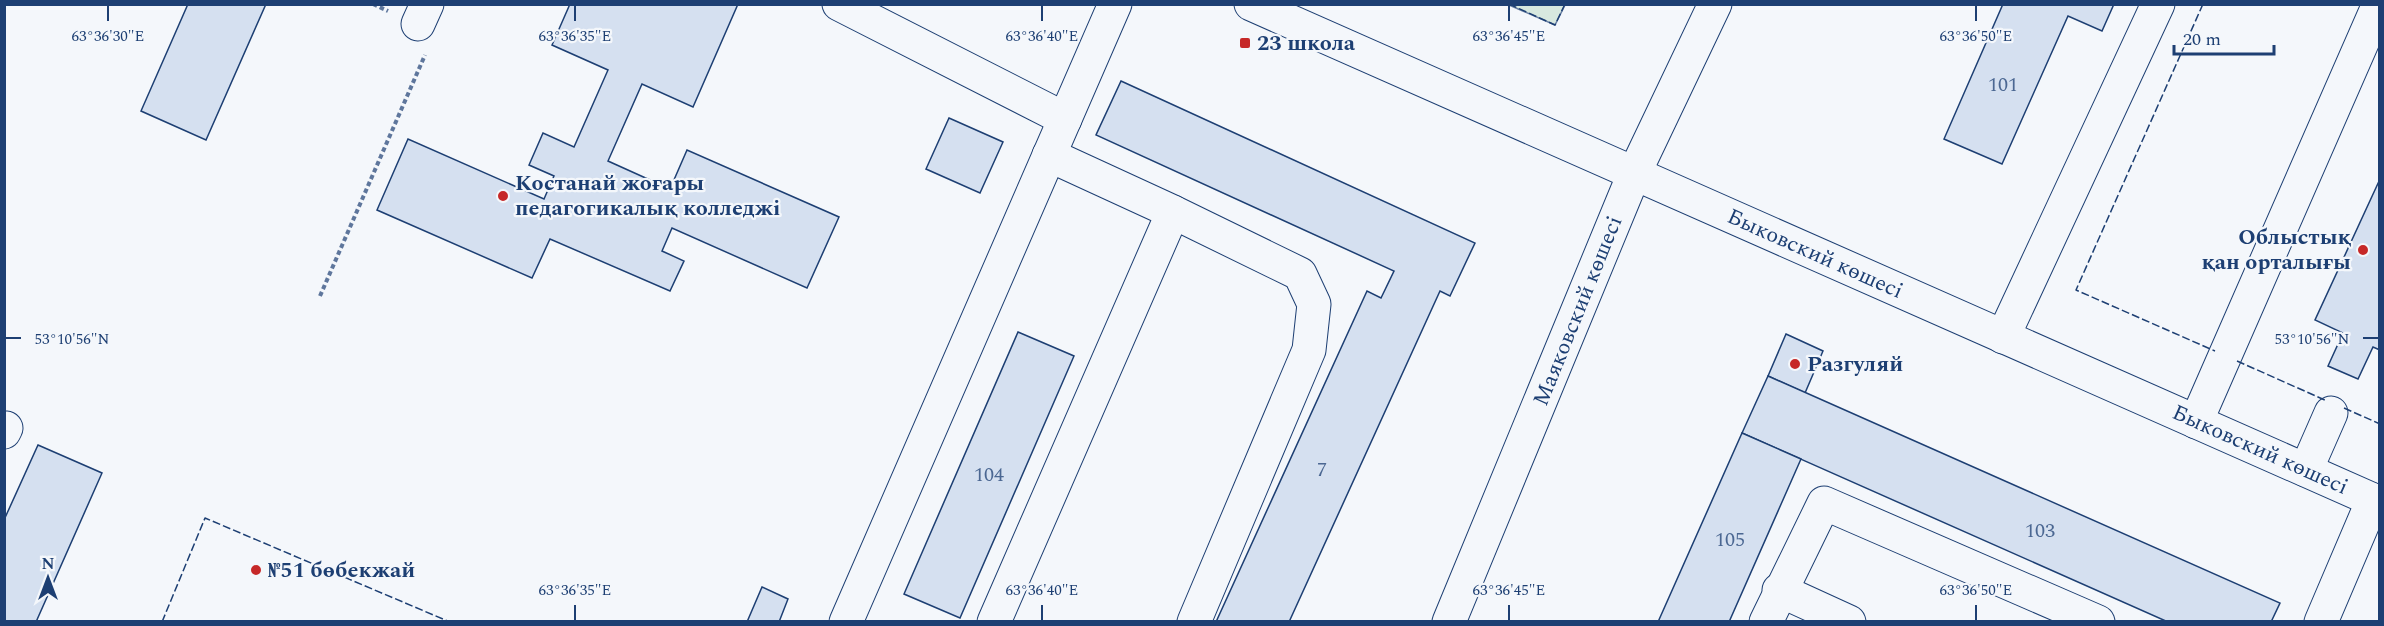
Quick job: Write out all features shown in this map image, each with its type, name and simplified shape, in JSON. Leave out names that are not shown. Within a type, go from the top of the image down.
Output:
[{"type":"main road","points":[[839,4],[1065,119]]},
{"type":"main road","points":[[846,621],[1115,4]]},
{"type":"main road","name":"Быковский көшесі","points":[[1251,4],[2376,501]]},
{"type":"main road","name":"Маяковский көшесі","points":[[1449,621],[1634,174],[1715,4]]},
{"type":"main road","points":[[2003,337],[2158,4]]},
{"type":"main road","points":[[2196,422],[2379,4]]},
{"type":"main road","points":[[1049,155],[1300,274],[1314,304],[1309,350],[1194,621]]},
{"type":"main road","points":[[994,621],[1173,212]]},
{"type":"main road","points":[[2306,471],[2331,413]]},
{"type":"main road","points":[[2321,621],[2376,501]]},
{"type":"main road","points":[[1766,621],[1779,590],[1824,503],[2098,621]]},
{"type":"main road","points":[[1779,590],[1850,621]]},
{"type":"path","points":[[320,296],[435,32],[423,14],[373,4]]},
{"type":"shaded area","points":[[1509,5],[1565,5],[1555,25]]},
{"type":"building","points":[[188,4],[266,4],[206,140],[141,111]]},
{"type":"building","points":[[570,4],[738,4],[693,107],[642,84],[608,161],[670,189],[687,150],[839,217],[807,288],[672,228],[662,251],[684,261],[670,291],[550,239],[532,278],[377,210],[408,139],[544,199],[554,176],[529,165],[543,133],[574,147],[608,70],[552,45]]},
{"type":"building","points":[[2003,4],[2114,4],[2102,31],[2068,16],[2002,164],[1944,139]]},
{"type":"building","points":[[1121,81],[1475,243],[1450,296],[1440,291],[1289,622],[1216,622],[1367,291],[1381,298],[1394,271],[1096,135]]},
{"type":"building","points":[[949,118],[1003,142],[980,193],[926,169]]},
{"type":"building","name":"Облыстық қан орталығы","points":[[2380,179],[2380,350],[2373,347],[2358,379],[2328,366],[2343,333],[2315,320]]},
{"type":"building","points":[[1018,332],[1074,356],[960,618],[904,594]]},
{"type":"building","name":"Разгуляй","points":[[1786,334],[1823,351],[1805,393],[1768,376]]},
{"type":"building","points":[[1768,376],[2280,603],[2271,622],[2168,622],[1742,433]]},
{"type":"building","points":[[1742,433],[1801,459],[1729,622],[1658,622]]},
{"type":"building","points":[[38,445],[102,473],[36,622],[4,622],[4,520]]},
{"type":"building","points":[[762,587],[788,599],[779,622],[747,622]]},
{"type":"fence","points":[[1509,4],[1555,25],[1565,4]]},
{"type":"fence","points":[[2203,4],[2076,290],[2215,351]]},
{"type":"fence","points":[[2237,361],[2327,401]]},
{"type":"fence","points":[[2344,408],[2380,424]]},
{"type":"fence","points":[[162,622],[205,518],[450,622]]},
{"type":"place","name":"23 школа","points":[[1245,43]]},
{"type":"place","name":"Костанай жоғары педагогикалық колледжі","points":[[503,196]]},
{"type":"place","name":"Облыстық қан орталығы","points":[[2363,250]]},
{"type":"place","name":"Разгуляй","points":[[1795,364]]},
{"type":"place","name":"№51 бөбекжай","points":[[256,570]]}]
